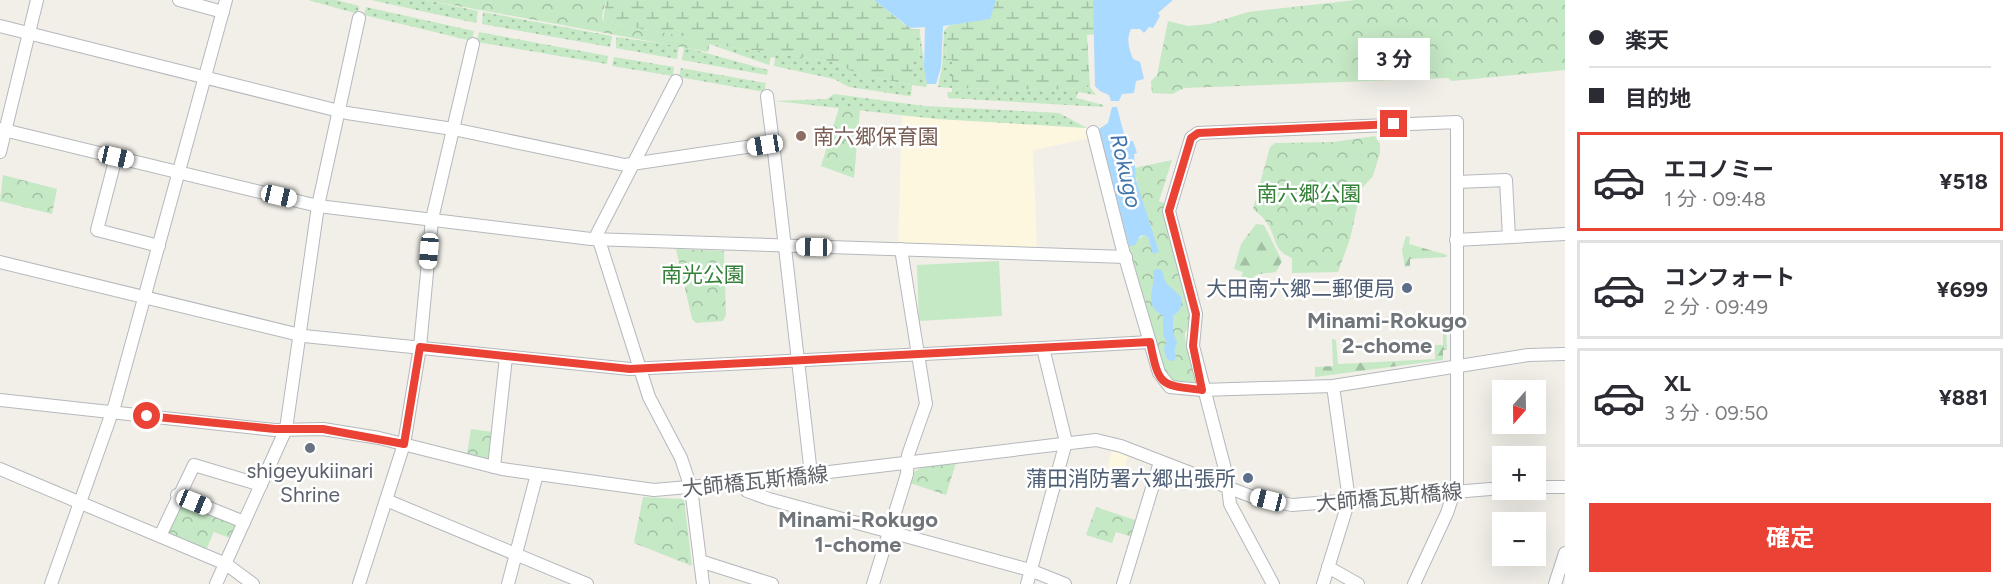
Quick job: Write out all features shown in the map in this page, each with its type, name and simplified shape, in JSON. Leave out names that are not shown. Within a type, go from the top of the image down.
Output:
[{"type":"street","points":[[0,152],[3,130],[37,0]]},
{"type":"street","points":[[51,584],[113,412],[225,6],[179,0]]},
{"type":"street","points":[[216,584],[286,429],[318,206],[360,18]]},
{"type":"street","points":[[0,26],[339,111],[453,129],[632,166],[773,143]]},
{"type":"street","points":[[359,584],[404,444],[420,347],[432,219],[473,44]]},
{"type":"street","points":[[676,81],[597,234],[649,397],[681,458],[691,488],[703,584]]},
{"type":"street","points":[[767,96],[812,474]]},
{"type":"street","points":[[1273,584],[1230,504],[1229,488],[1202,390],[1193,346],[1196,314],[1169,211],[1191,138],[1198,133],[1457,122],[1457,483],[1414,584]]},
{"type":"street","points":[[3,130],[318,206],[599,240],[1126,257]]},
{"type":"street","points":[[1093,132],[1159,373],[1165,382],[1178,389],[1333,386],[1528,355],[1565,354]]},
{"type":"street","points":[[116,157],[97,230],[159,246]]},
{"type":"street","points":[[1457,182],[1506,180],[1509,237]]},
{"type":"street","points":[[1456,240],[1565,234]]},
{"type":"street","points":[[873,584],[926,404],[901,249]]},
{"type":"street","points":[[0,262],[298,335],[506,357],[641,368],[1150,342]]},
{"type":"street","points":[[1027,584],[1066,442],[1043,348]]},
{"type":"street","points":[[494,467],[506,357]]},
{"type":"street","points":[[1323,584],[1349,501],[1333,386]]},
{"type":"street","name":"大師橋瓦斯橋線","points":[[0,400],[286,429],[323,429],[404,444],[494,467],[654,490],[907,464],[1096,440],[1121,446],[1253,497],[1292,505],[1492,489]]},
{"type":"street","points":[[1123,584],[1160,462]]},
{"type":"street","points":[[160,536],[177,495],[194,465],[261,485]]},
{"type":"street","points":[[0,469],[226,564],[253,584]]},
{"type":"street","points":[[508,584],[537,474]]},
{"type":"street","points":[[744,482],[747,491],[889,533],[1030,570],[1065,584]]},
{"type":"street","points":[[1546,487],[1565,486]]},
{"type":"street","points":[[177,495],[244,522]]},
{"type":"street","points":[[386,500],[584,583]]},
{"type":"street","points":[[1559,582],[1565,552]]},
{"type":"street","points":[[700,561],[772,584]]},
{"type":"street","points":[[1328,567],[1358,584]]},
{"type":"shaded area","points":[[902,116],[1087,128],[1090,138],[1033,150],[1037,248],[898,246]]},
{"type":"shaded area","points":[[1112,449],[1128,455],[1119,491],[1103,486]]},
{"type":"green space","points":[[308,0],[336,0],[359,6],[358,14]]},
{"type":"green space","points":[[371,0],[426,0],[478,11],[476,23]]},
{"type":"green space","points":[[426,0],[606,0],[602,16],[603,22],[710,41],[708,52]]},
{"type":"green space","points":[[606,0],[874,0],[910,29],[920,29],[919,59],[913,59],[912,85],[857,74],[835,62],[709,44],[709,41],[603,22]]},
{"type":"green space","points":[[996,0],[1093,0],[1095,34],[1087,35],[1090,87],[1052,90],[952,88],[952,60],[946,60],[948,26],[959,22],[989,19]]},
{"type":"green space","points":[[1356,0],[1565,0],[1565,70],[1452,81],[1448,78],[1184,88],[1172,94],[1152,93],[1151,81],[1157,75],[1168,21],[1188,26],[1209,24],[1248,12]]},
{"type":"green space","points":[[366,7],[474,31],[472,41],[364,15]]},
{"type":"green space","points":[[483,12],[612,36],[610,47],[482,24]]},
{"type":"green space","points":[[948,26],[946,59],[952,60],[952,88],[938,87],[942,68],[944,31]]},
{"type":"green space","points":[[479,32],[608,56],[607,64],[477,42]]},
{"type":"green space","points":[[920,34],[927,84],[926,87],[912,85],[911,96],[849,87],[834,79],[774,66],[775,58],[771,57],[769,65],[709,44],[835,62],[857,74],[911,85],[913,59],[919,59]]},
{"type":"green space","points":[[616,37],[679,46],[677,59],[616,48]]},
{"type":"green space","points":[[684,47],[768,70],[767,75],[682,60]]},
{"type":"green space","points":[[614,57],[674,67],[673,76],[612,66]]},
{"type":"green space","points":[[681,68],[766,83],[764,92],[679,77]]},
{"type":"green space","points":[[1090,87],[1096,95],[1078,92],[1076,98],[1103,105],[1103,107],[948,98],[947,92],[952,92],[952,88],[1052,90]]},
{"type":"green space","points":[[834,94],[925,106],[1059,113],[1087,128],[937,119],[775,101],[827,99]]},
{"type":"green space","points":[[839,108],[860,110],[854,178],[821,166]]},
{"type":"green space","name":"南六郷公園","points":[[1375,136],[1380,144],[1380,153],[1373,176],[1361,189],[1350,239],[1338,272],[1292,273],[1292,258],[1281,251],[1263,217],[1253,209],[1270,147],[1275,143],[1333,142]]},
{"type":"green space","points":[[1172,160],[1159,201],[1171,206],[1192,321],[1185,333],[1185,339],[1196,383],[1178,384],[1166,378],[1129,246],[1144,235],[1148,237],[1153,253],[1134,168]]},
{"type":"green space","points":[[3,175],[57,189],[52,214],[0,201]]},
{"type":"green space","points":[[1256,224],[1264,225],[1282,261],[1276,272],[1258,274],[1246,283],[1239,283],[1243,272],[1234,269],[1241,244]]},
{"type":"green space","points":[[1406,236],[1410,237],[1409,244],[1447,255],[1446,257],[1410,259],[1410,266],[1405,267],[1402,250]]},
{"type":"green space","name":"南光公園","points":[[676,249],[724,251],[726,315],[723,321],[696,323],[692,319]]},
{"type":"green space","points":[[999,261],[1002,316],[919,321],[917,265]]},
{"type":"green space","points":[[1435,326],[1446,326],[1447,350],[1443,350],[1443,360],[1315,377],[1315,367],[1333,366],[1332,339],[1336,340],[1338,364],[1435,359],[1435,345],[1443,345],[1443,329],[1434,329]]},
{"type":"green space","points":[[471,429],[493,432],[490,460],[467,454]]},
{"type":"green space","points":[[956,463],[946,495],[907,482],[915,471],[921,468]]},
{"type":"green space","points":[[643,497],[684,499],[692,566],[634,543]]},
{"type":"green space","points":[[177,502],[238,523],[232,539],[214,532],[205,552],[165,534]]},
{"type":"green space","points":[[1096,507],[1138,521],[1133,537],[1116,532],[1112,543],[1086,535]]},
{"type":"water","points":[[874,0],[996,0],[990,19],[943,26],[941,67],[936,84],[927,84],[924,67],[925,27],[910,28]]},
{"type":"water","points":[[1093,0],[1173,0],[1158,13],[1160,16],[1153,28],[1149,27],[1144,33],[1140,29],[1131,29],[1128,40],[1129,48],[1133,59],[1140,62],[1144,79],[1136,81],[1134,93],[1122,94],[1119,101],[1111,101],[1109,95],[1095,86]]},
{"type":"water","name":"Rokugo","points":[[1112,107],[1117,107],[1126,142],[1133,141],[1137,153],[1134,154],[1136,180],[1159,252],[1153,254],[1148,237],[1144,235],[1140,236],[1135,245],[1129,246],[1099,129],[1108,123]]},
{"type":"water","points":[[1161,269],[1166,283],[1181,297],[1179,310],[1168,318],[1154,309],[1151,298],[1153,270]]},
{"type":"waterway","points":[[1168,318],[1168,333],[1172,343],[1169,349],[1171,356]]},
{"type":"place","name":"南六郷保育園","points":[[801,136]]},
{"type":"place","name":"大田南六郷二郵便局","points":[[1407,288]]},
{"type":"place","name":"shigeyukiinari Shrine","points":[[310,448]]},
{"type":"place","name":"蒲田消防署六郷出張所","points":[[1248,478]]},
{"type":"district","name":"Minami-Rokugo 2-chome","points":[[1387,332]]},
{"type":"district","name":"Minami-Rokugo 1-chome","points":[[858,532]]},
{"type":"route","points":[[147,416],[275,429],[323,429],[404,444],[420,347],[630,369],[1150,342],[1161,379],[1170,387],[1202,390],[1193,346],[1196,314],[1169,211],[1191,138],[1198,133],[1394,124]]}]
